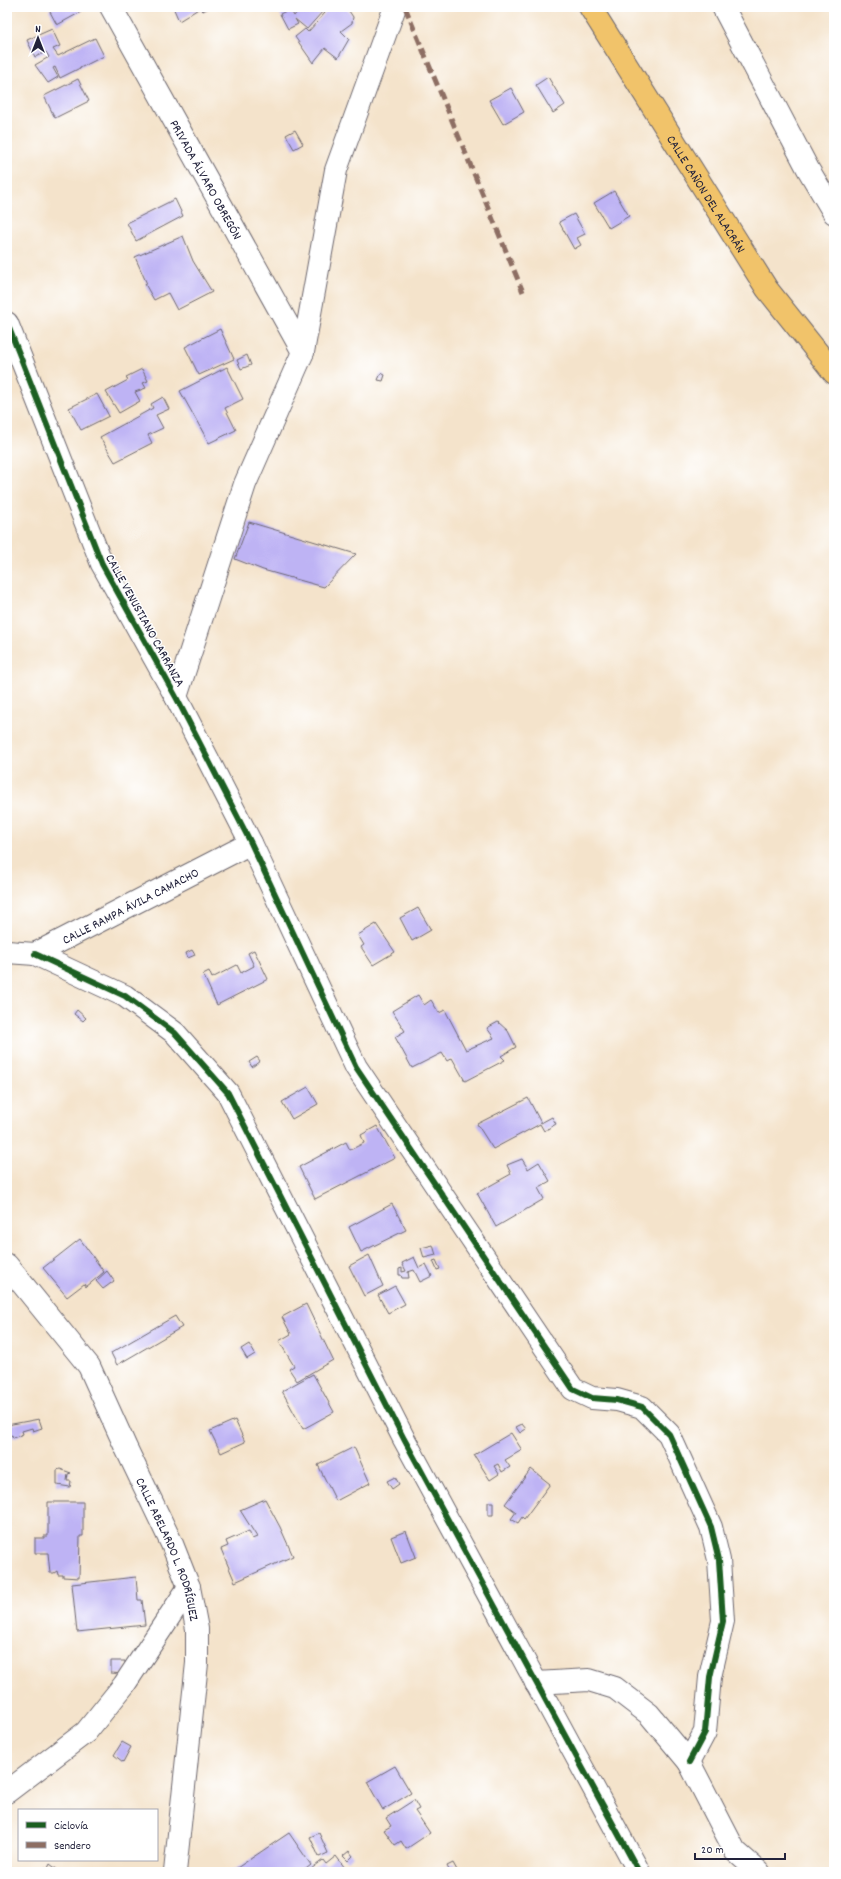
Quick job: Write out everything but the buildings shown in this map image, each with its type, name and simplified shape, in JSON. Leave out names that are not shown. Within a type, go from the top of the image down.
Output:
[{"type":"main road","name":"CALLE CAÑON DEL ALACRÁN","points":[[590,7],[767,289],[834,373]]},
{"type":"street","name":"PRIVADA ÁLVARO OBREGÓN","points":[[111,7],[303,352]]},
{"type":"street","points":[[176,697],[245,484],[303,352],[336,170],[395,7]]},
{"type":"street","points":[[723,7],[808,169],[834,213]]},
{"type":"street","name":"CALLE VENUSTIANO CARRANZA","points":[[7,323],[102,564],[176,697],[251,843],[356,1067],[573,1389],[592,1398],[617,1400],[642,1407],[669,1434],[711,1527],[719,1560],[723,1621],[710,1677],[705,1732],[689,1762]]},
{"type":"street","name":"CALLE RAMPA ÁVILA CAMACHO","points":[[35,954],[251,843]]},
{"type":"street","points":[[7,952],[35,954],[125,996],[175,1033],[228,1093],[404,1439],[639,1872]]},
{"type":"street","name":"CALLE ABELARDO L. RODRÍGUEZ","points":[[7,1265],[89,1366],[172,1544],[189,1587],[197,1629],[197,1663],[175,1872]]},
{"type":"street","points":[[7,1792],[86,1732],[124,1685],[189,1587]]},
{"type":"street","points":[[536,1683],[589,1680],[615,1688],[649,1714],[689,1762],[735,1851],[759,1872]]},
{"type":"marked path","points":[[405,7],[523,292]]},
{"type":"cycle path","points":[[7,323],[102,564],[176,697],[251,843],[356,1067],[573,1389],[592,1398],[617,1400],[642,1407],[669,1434],[711,1527],[719,1560],[723,1621],[710,1677],[705,1732],[689,1762]]},
{"type":"cycle path","points":[[35,954],[125,996],[175,1033],[228,1093],[404,1439],[639,1872]]}]
